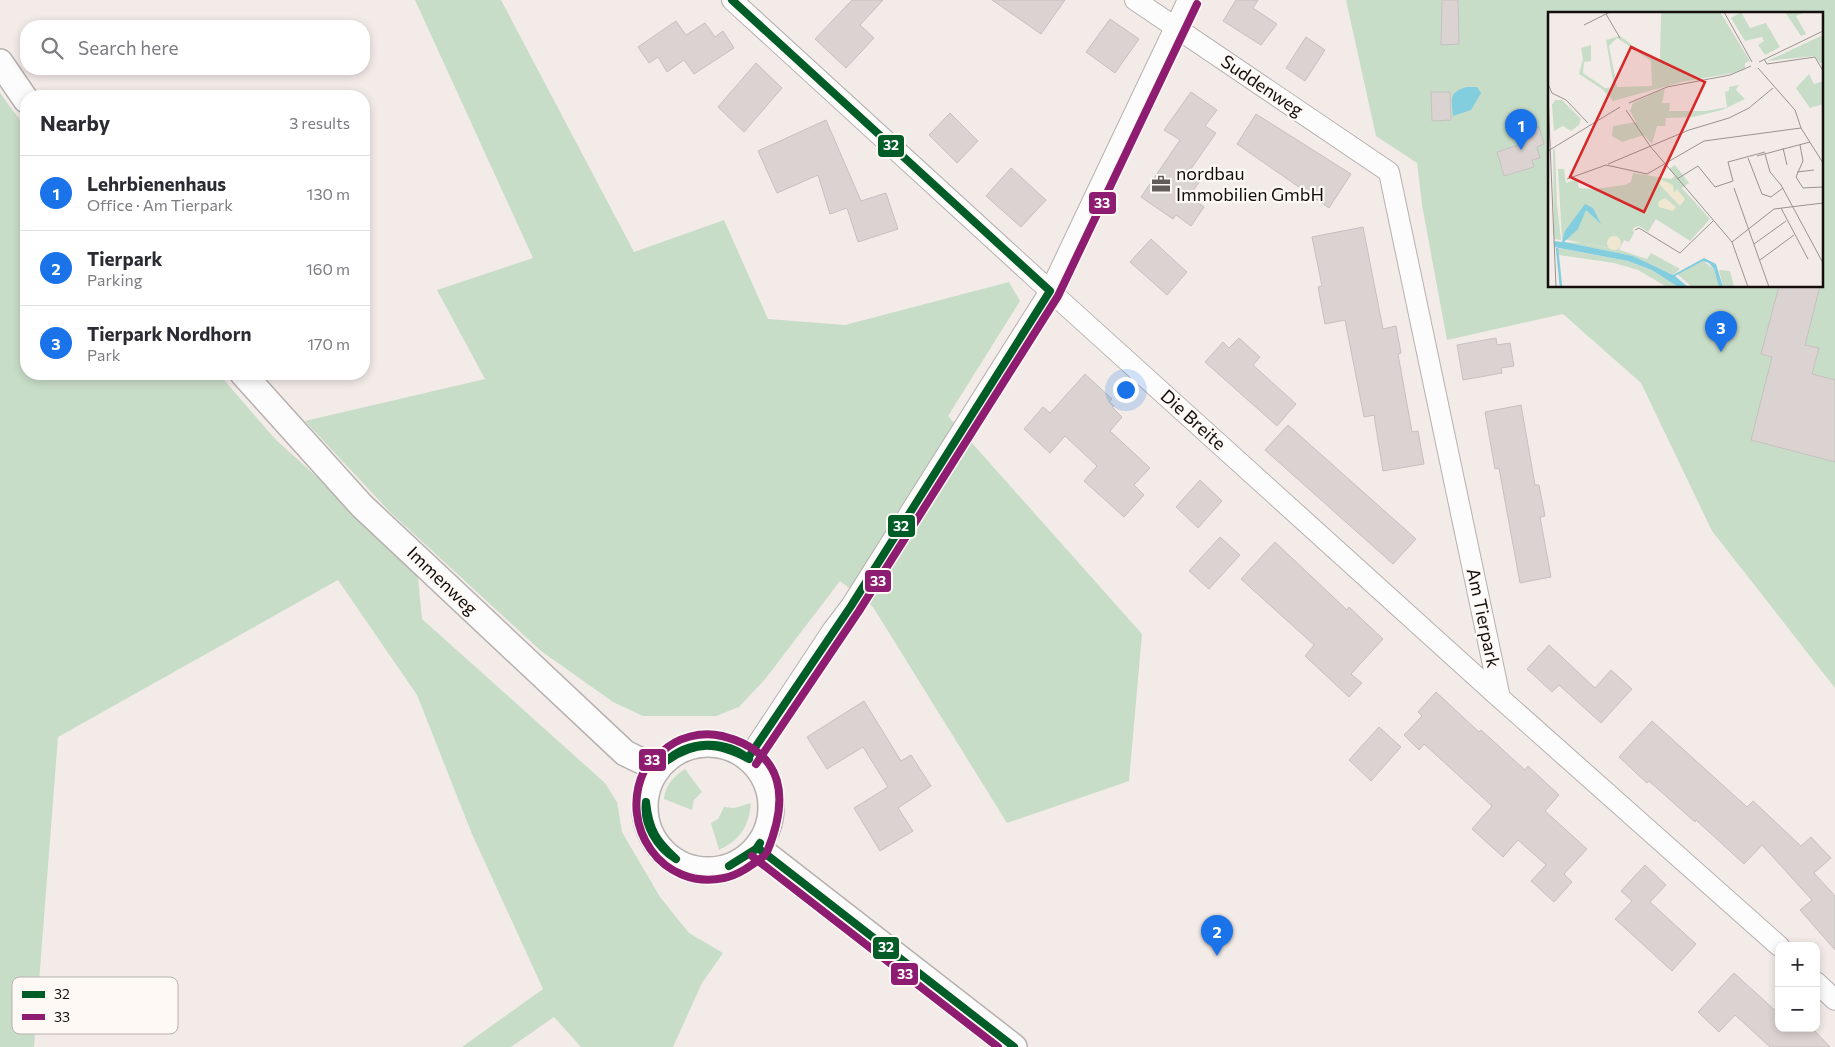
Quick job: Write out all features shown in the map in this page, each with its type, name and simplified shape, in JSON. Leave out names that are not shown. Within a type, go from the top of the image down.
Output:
[{"type":"street","name":"Die Breite","points":[[732,0],[1500,698]]},
{"type":"street","name":"Suddenweg","points":[[1135,0],[1389,172]]},
{"type":"street","points":[[748,758],[832,631],[851,606],[1050,291],[1188,0]]},
{"type":"street","points":[[0,62],[20,91]]},
{"type":"street","name":"Am Tierpark","points":[[1389,172],[1500,698]]},
{"type":"street","name":"Immenweg","points":[[248,380],[362,506],[513,650],[625,753],[658,769]]},
{"type":"street","points":[[1500,698],[1775,942]]},
{"type":"street","points":[[701,744],[727,746],[748,758],[762,772],[770,791],[771,817],[758,848],[735,864],[717,869],[697,869],[682,864],[664,852],[650,829],[646,813],[647,794],[658,769],[674,753],[701,744]]},
{"type":"street","points":[[758,848],[1014,1047]]},
{"type":"street","points":[[1820,986],[1835,1000]]},
{"type":"green space","points":[[415,0],[501,0],[634,252],[724,220],[768,319],[845,325],[1009,282],[1020,301],[948,416],[1142,634],[1129,781],[1007,823],[873,607],[840,581],[766,678],[739,707],[716,716],[643,716],[613,702],[541,651],[389,511],[305,421],[485,379],[437,290],[533,258]]},
{"type":"green space","points":[[1346,0],[1835,0],[1835,688],[1712,531],[1641,383],[1563,314],[1447,340],[1422,205],[1417,163],[1376,136]]},
{"type":"green space","points":[[0,93],[20,120],[20,380],[224,380],[275,439],[417,567],[422,619],[605,783],[617,802],[622,832],[660,897],[689,933],[723,953],[702,983],[673,1047],[581,1047],[554,1017],[511,1047],[462,1047],[543,989],[472,834],[417,695],[338,580],[58,737],[39,977],[12,977],[12,1034],[35,1034],[34,1047],[0,1047]]},
{"type":"green space","points":[[685,769],[702,792],[694,800],[692,810],[664,799],[666,789],[671,781]]},
{"type":"green space","points":[[751,803],[746,826],[742,832],[733,842],[719,850],[711,823],[718,819],[724,807],[734,808]]},
{"type":"water","points":[[1477,87],[1481,93],[1471,110],[1453,116],[1452,97],[1460,89]]},
{"type":"building","points":[[852,0],[883,0],[860,25],[874,38],[846,68],[815,39]]},
{"type":"building","points":[[992,0],[1065,0],[1041,34]]},
{"type":"building","points":[[1236,0],[1258,0],[1253,8],[1277,24],[1261,45],[1223,21]]},
{"type":"building","points":[[1442,0],[1458,0],[1459,44],[1441,45]]},
{"type":"building","points":[[1110,19],[1139,39],[1115,73],[1086,52]]},
{"type":"building","points":[[676,21],[686,35],[705,23],[715,37],[723,31],[734,48],[694,74],[684,60],[667,72],[658,57],[649,63],[638,47]]},
{"type":"building","points":[[1306,37],[1325,50],[1305,81],[1286,68]]},
{"type":"building","points":[[756,63],[782,88],[744,132],[718,107]]},
{"type":"building","points":[[1191,92],[1217,110],[1205,126],[1216,133],[1188,173],[1200,181],[1189,196],[1204,207],[1191,226],[1176,215],[1173,219],[1141,197],[1180,140],[1164,130]]},
{"type":"building","points":[[1431,92],[1450,92],[1451,120],[1432,121]]},
{"type":"building","points":[[950,113],[978,141],[957,163],[929,135]]},
{"type":"building","points":[[1256,114],[1351,174],[1329,208],[1237,144]]},
{"type":"building","points":[[826,120],[861,201],[886,193],[898,229],[858,242],[847,208],[830,214],[818,175],[777,193],[758,151]]},
{"type":"building","points":[[1539,127],[1544,144],[1537,147],[1540,158],[1532,160],[1534,167],[1504,176],[1497,152],[1522,144],[1518,133]]},
{"type":"building","points":[[1011,168],[1046,200],[1021,227],[986,196]]},
{"type":"building","points":[[1363,227],[1383,329],[1396,326],[1401,353],[1398,354],[1412,432],[1418,431],[1424,464],[1383,471],[1374,415],[1364,417],[1345,320],[1325,324],[1318,287],[1322,286],[1312,237]]},
{"type":"building","points":[[1151,239],[1187,272],[1167,295],[1130,262]]},
{"type":"building","points":[[1778,288],[1819,288],[1805,345],[1819,348],[1812,374],[1835,380],[1835,462],[1751,440],[1772,357],[1761,354]]},
{"type":"building","points":[[1239,338],[1260,357],[1253,365],[1296,404],[1277,426],[1205,362],[1223,342],[1229,348]]},
{"type":"building","points":[[1496,338],[1497,345],[1510,343],[1514,366],[1501,368],[1502,373],[1463,380],[1457,345]]},
{"type":"building","points":[[1085,374],[1112,399],[1109,402],[1122,417],[1110,431],[1150,468],[1134,485],[1144,495],[1124,517],[1084,481],[1097,466],[1065,436],[1050,453],[1024,429],[1043,407],[1050,413]]},
{"type":"building","points":[[1521,405],[1535,485],[1539,485],[1545,516],[1540,517],[1551,577],[1520,583],[1499,468],[1495,469],[1485,412]]},
{"type":"building","points":[[1288,425],[1416,539],[1393,564],[1265,450]]},
{"type":"building","points":[[1200,480],[1222,501],[1198,528],[1176,507]]},
{"type":"building","points":[[1220,537],[1240,555],[1209,589],[1189,571]]},
{"type":"building","points":[[1275,542],[1347,610],[1349,607],[1383,639],[1351,674],[1362,683],[1349,697],[1305,656],[1314,645],[1241,579]]},
{"type":"building","points":[[1549,645],[1595,688],[1611,670],[1632,689],[1601,723],[1559,685],[1552,692],[1527,669]]},
{"type":"building","points":[[1436,692],[1479,732],[1481,730],[1525,770],[1528,766],[1559,795],[1545,811],[1587,849],[1564,874],[1572,882],[1554,902],[1531,881],[1546,865],[1518,840],[1503,857],[1472,829],[1492,806],[1424,744],[1419,750],[1404,735],[1422,716],[1418,712]]},
{"type":"building","points":[[864,701],[901,761],[911,755],[931,786],[898,808],[913,831],[880,851],[854,808],[888,787],[863,747],[827,769],[807,737]]},
{"type":"building","points":[[1652,721],[1747,807],[1753,801],[1801,846],[1811,837],[1831,858],[1814,873],[1835,896],[1835,950],[1800,910],[1812,900],[1762,845],[1744,864],[1696,820],[1695,822],[1649,781],[1647,783],[1619,757]]},
{"type":"building","points":[[1379,727],[1401,747],[1371,781],[1349,760]]},
{"type":"building","points":[[1645,865],[1666,885],[1650,902],[1696,944],[1672,971],[1615,919],[1632,901],[1621,891]]},
{"type":"building","points":[[1734,973],[1775,1010],[1775,1032],[1816,1032],[1830,1047],[1770,1047],[1735,1015],[1719,1032],[1698,1012]]},
{"type":"transit line","name":"32","points":[[732,0],[1050,291]]},
{"type":"transit line","name":"33","points":[[756,764],[859,611],[1058,296],[1197,4]]},
{"type":"transit line","name":"32","points":[[748,758],[851,606],[1050,291]]},
{"type":"transit line","name":"33","points":[[764,856],[740,872],[724,878],[702,879],[682,874],[665,864],[651,850],[642,832],[637,813],[637,792],[648,765],[675,742],[690,736],[706,734],[722,736],[743,743],[759,753],[770,766],[777,780],[779,796],[778,814],[767,852]]},
{"type":"transit line","name":"32","points":[[665,762],[684,749],[707,745],[729,748],[749,759]]},
{"type":"transit line","name":"32","points":[[665,762],[687,750],[707,746],[727,749],[749,759]]},
{"type":"transit line","name":"32","points":[[646,802],[649,820],[655,834],[663,846],[676,859]]},
{"type":"transit line","name":"32","points":[[646,802],[647,819],[653,835],[663,849],[676,859]]},
{"type":"transit line","name":"32","points":[[729,866],[756,849],[760,843]]},
{"type":"transit line","name":"32","points":[[729,866],[758,848],[760,843]]},
{"type":"transit line","name":"32","points":[[758,848],[1014,1047]]},
{"type":"transit line","name":"33","points":[[752,856],[998,1047]]},
{"type":"place","name":"Lehrbienenhaus","points":[[1521,150]]},
{"type":"place","name":"nordbau Immobilien GmbH","points":[[1161,184]]},
{"type":"place","name":"Tierpark Nordhorn","points":[[1721,352]]},
{"type":"place","name":"Tierpark","points":[[1217,956]]}]
